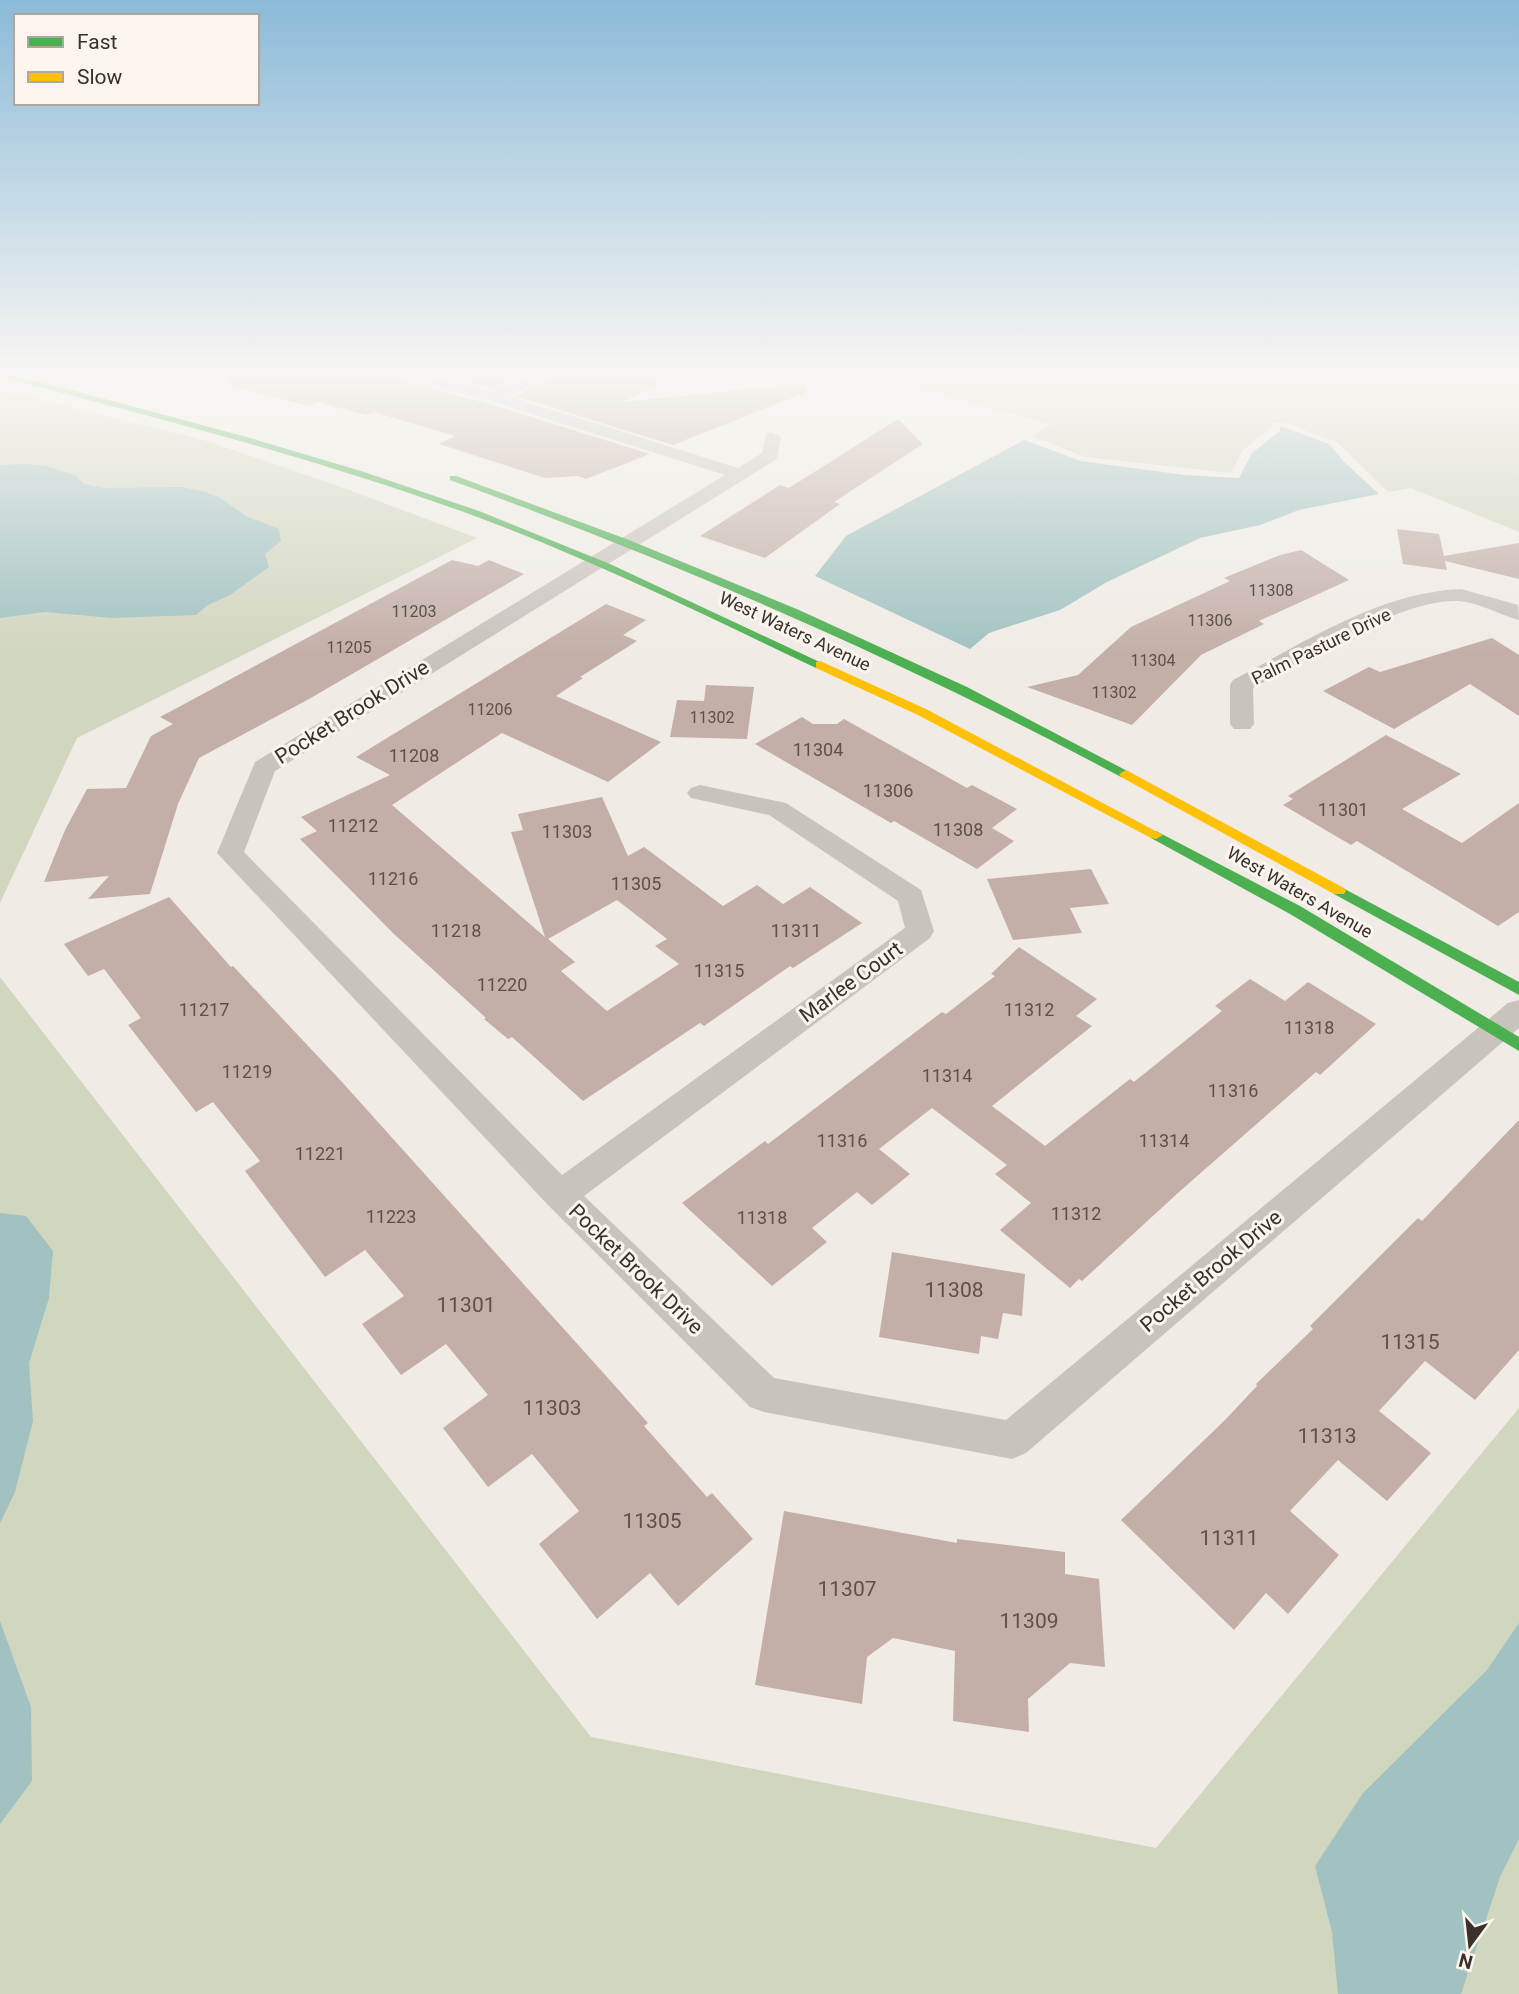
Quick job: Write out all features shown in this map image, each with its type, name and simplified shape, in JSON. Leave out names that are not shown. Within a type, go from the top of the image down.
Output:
[{"type":"street","name":"West Waters Avenue","points":[[345,468],[477,514],[597,561],[934,718],[1284,904],[1511,1029]]},
{"type":"street","points":[[721,468],[740,474]]},
{"type":"street","points":[[597,561],[750,468]]},
{"type":"street","name":"West Waters Avenue","points":[[440,474],[573,520],[891,654],[1062,739],[1519,989]]},
{"type":"street","name":"Pocket Brook Drive","points":[[597,561],[264,767],[230,853],[560,1195],[764,1394],[1012,1440],[1511,1029]]},
{"type":"street","name":"Palm Pasture Drive","points":[[1242,724],[1241,685],[1370,617],[1436,596],[1461,595],[1519,614]]},
{"type":"street","name":"Marlee Court","points":[[560,1195],[920,931],[911,896],[777,809],[700,793]]},
{"type":"green space","points":[[0,468],[286,468],[477,538],[77,738],[0,903]]},
{"type":"green space","points":[[1186,468],[1234,468],[1231,473]]},
{"type":"green space","points":[[1364,468],[1519,468],[1519,532],[1411,488],[1388,492]]},
{"type":"green space","points":[[0,977],[591,1737],[1156,1848],[1519,1408],[1519,1994],[0,1994]]},
{"type":"water","points":[[0,468],[53,468],[76,476],[84,484],[103,488],[181,487],[206,492],[221,498],[246,516],[279,529],[281,541],[265,554],[269,567],[196,615],[112,618],[45,612],[0,618]]},
{"type":"water","points":[[972,468],[1133,468],[1184,475],[1239,478],[1244,468],[1351,468],[1379,494],[1299,510],[1260,525],[1200,538],[1107,582],[1060,610],[989,633],[970,649],[815,576],[846,536]]},
{"type":"water","points":[[0,1213],[26,1216],[53,1251],[49,1298],[29,1363],[33,1421],[15,1492],[0,1523]]},
{"type":"water","points":[[0,1621],[31,1707],[32,1781],[0,1824]]},
{"type":"water","points":[[1519,1623],[1519,1839],[1500,1877],[1461,1994],[1338,1994],[1332,1932],[1315,1866],[1363,1793],[1487,1670]]},
{"type":"building","points":[[514,468],[614,468],[586,479],[578,476],[545,478]]},
{"type":"building","points":[[821,468],[886,468],[834,502],[840,504],[765,558],[700,536],[780,485],[789,488]]},
{"type":"building","points":[[1397,529],[1439,534],[1444,556],[1519,543],[1519,579],[1445,561],[1447,570],[1403,564]]},
{"type":"building","points":[[1301,550],[1349,580],[1259,621],[1264,624],[1201,655],[1132,725],[1027,687],[1078,675],[1131,627],[1230,581],[1224,578],[1280,555]]},
{"type":"building","points":[[452,560],[478,566],[489,560],[524,574],[309,699],[199,758],[178,804],[150,894],[88,899],[109,876],[44,882],[65,830],[87,789],[126,788],[151,736],[173,724],[160,717]]},
{"type":"building","points":[[606,604],[646,620],[623,635],[637,641],[580,677],[583,678],[556,696],[661,742],[608,782],[502,733],[392,805],[545,937],[511,832],[523,830],[518,814],[602,797],[628,856],[644,847],[723,906],[757,885],[783,904],[810,887],[862,923],[793,968],[790,966],[704,1026],[700,1023],[583,1101],[512,1037],[508,1039],[484,1019],[486,1018],[394,934],[300,839],[317,831],[301,817],[390,775],[356,757]],"holes":[[[617,900],[667,939],[655,946],[679,964],[607,1011],[561,971],[575,962],[548,939]]]},
{"type":"building","points":[[1492,638],[1519,655],[1519,716],[1470,684],[1394,729],[1323,691],[1369,667],[1380,672]]},
{"type":"building","points":[[706,685],[754,687],[747,739],[670,737],[677,700],[704,701]]},
{"type":"building","points":[[802,717],[813,724],[837,724],[844,719],[967,788],[972,785],[1017,809],[992,828],[1014,841],[977,869],[894,821],[891,823],[755,744]]},
{"type":"building","points":[[1386,735],[1461,774],[1402,809],[1462,843],[1519,803],[1519,912],[1498,926],[1357,841],[1351,845],[1283,805],[1293,799],[1288,796]]},
{"type":"building","points":[[1091,869],[1109,904],[1070,908],[1082,933],[1013,940],[987,879]]},
{"type":"building","points":[[169,897],[231,967],[233,966],[342,1082],[616,1387],[648,1423],[644,1426],[707,1497],[712,1493],[753,1539],[678,1606],[650,1573],[597,1619],[539,1544],[579,1511],[532,1454],[488,1487],[443,1428],[488,1395],[446,1344],[401,1375],[362,1324],[404,1296],[365,1250],[325,1277],[245,1171],[260,1161],[213,1102],[196,1112],[128,1025],[141,1018],[104,969],[88,976],[64,944]]},
{"type":"building","points":[[1019,947],[1097,999],[1076,1016],[1092,1026],[992,1106],[1045,1146],[1130,1079],[1134,1082],[1222,1011],[1215,1006],[1250,979],[1285,1001],[1308,982],[1376,1024],[1320,1075],[1316,1072],[1082,1281],[1079,1279],[1070,1288],[1000,1230],[1031,1203],[995,1174],[1007,1165],[932,1108],[879,1149],[910,1174],[872,1205],[857,1192],[812,1228],[827,1242],[772,1286],[682,1203],[765,1141],[768,1144],[942,1012],[946,1014],[995,976],[991,974]]},
{"type":"building","points":[[1519,1120],[1519,1350],[1475,1400],[1425,1361],[1379,1411],[1431,1453],[1387,1501],[1338,1460],[1290,1511],[1339,1555],[1288,1614],[1266,1593],[1234,1630],[1121,1520],[1225,1420],[1256,1384],[1313,1329],[1310,1326],[1418,1218],[1422,1221]]},
{"type":"building","points":[[892,1252],[1025,1274],[1022,1316],[1003,1313],[998,1339],[981,1336],[979,1354],[879,1337]]},
{"type":"building","points":[[784,1511],[957,1543],[957,1539],[1065,1552],[1065,1574],[1099,1579],[1105,1667],[1070,1663],[1028,1699],[1029,1732],[953,1721],[955,1651],[893,1638],[867,1657],[862,1704],[755,1685]]},
{"type":"traffic: fast","points":[[341,468],[519,530],[606,566],[820,665]]},
{"type":"traffic: fast","points":[[453,478],[625,542],[796,612],[963,689],[1126,774]]},
{"type":"traffic: fast","points":[[1156,835],[1295,910],[1519,1045]]},
{"type":"traffic: fast","points":[[1339,891],[1519,989]]},
{"type":"traffic: slow","points":[[820,665],[922,712],[1156,835]]},
{"type":"traffic: slow","points":[[1126,774],[1339,891]]}]
